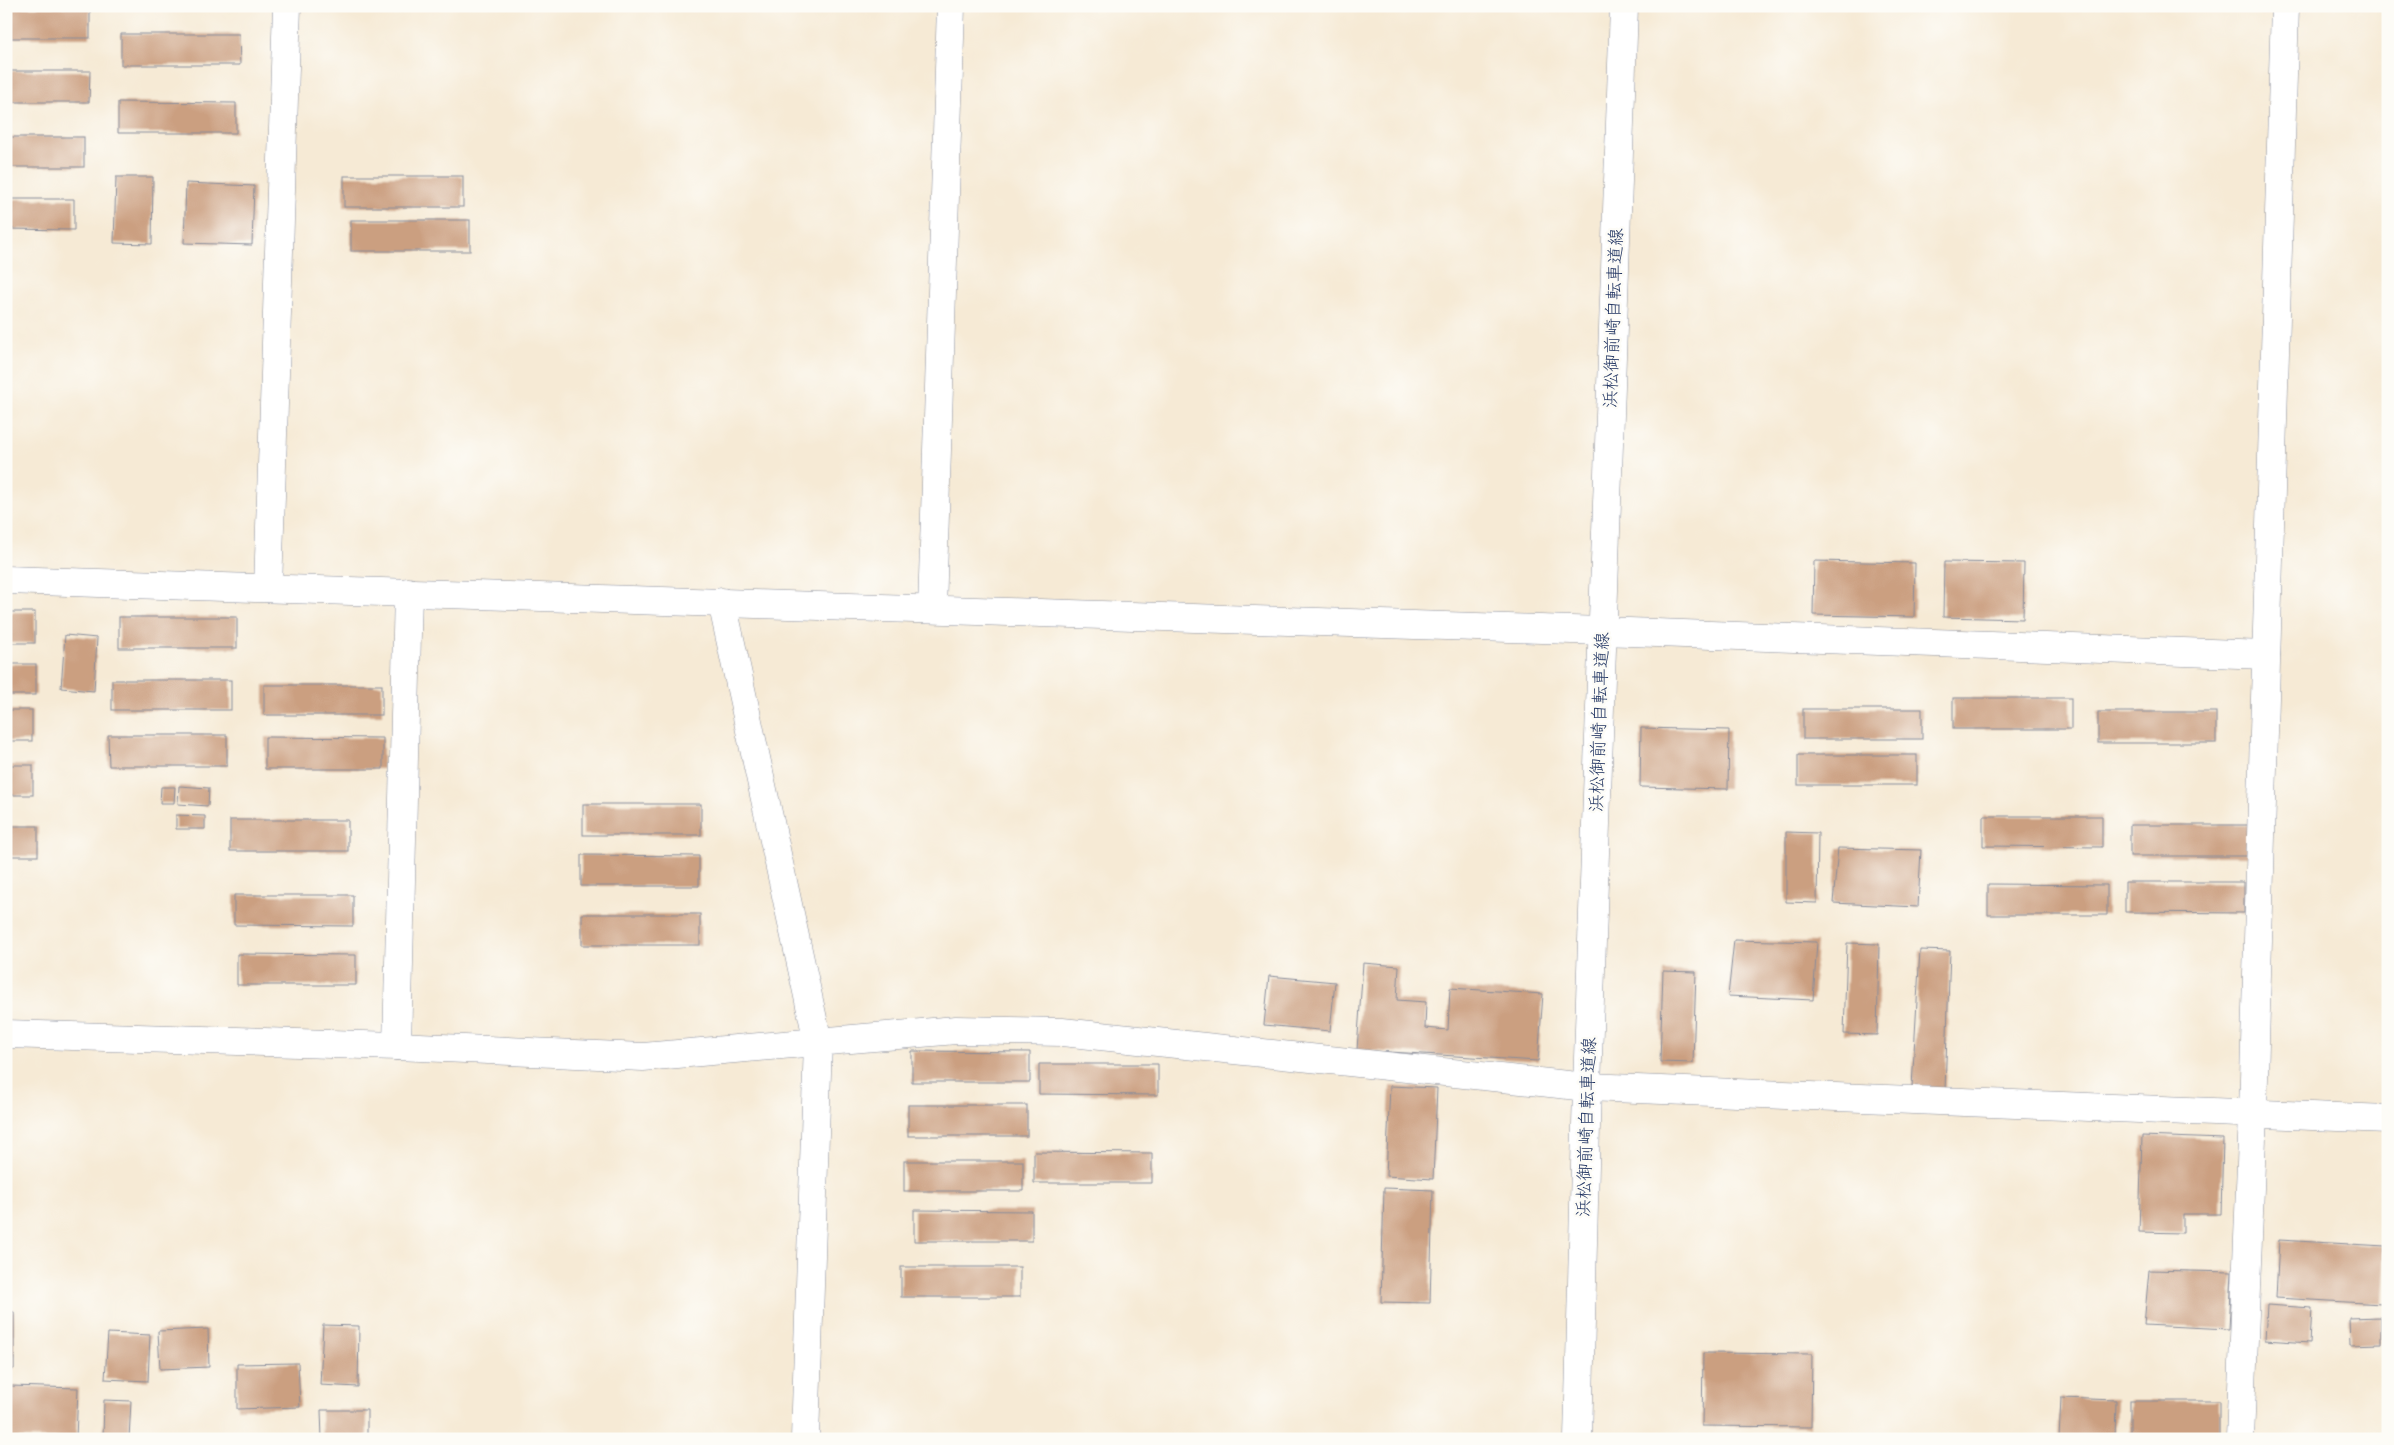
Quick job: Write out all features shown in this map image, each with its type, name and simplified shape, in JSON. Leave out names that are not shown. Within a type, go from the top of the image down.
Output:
[{"type":"street","points":[[268,588],[287,6]]},
{"type":"street","points":[[932,609],[951,6]]},
{"type":"street","name":"浜松御前崎自転車道線","points":[[1578,1439],[1586,1087],[1624,6]]},
{"type":"street","points":[[2240,1439],[2252,1114],[2285,6]]},
{"type":"street","points":[[6,580],[2266,654]]},
{"type":"street","points":[[397,1046],[408,592]]},
{"type":"street","points":[[722,602],[818,1042],[805,1439]]},
{"type":"street","points":[[6,1034],[397,1046],[643,1057],[956,1030],[1062,1032],[1586,1087],[2388,1119]]},
{"type":"building","points":[[6,7],[90,7],[90,38],[6,38]]},
{"type":"building","points":[[121,34],[239,34],[240,65],[121,65]]},
{"type":"building","points":[[6,71],[90,71],[89,102],[6,102]]},
{"type":"building","points":[[118,102],[236,103],[236,133],[118,133]]},
{"type":"building","points":[[6,137],[84,137],[84,167],[6,167]]},
{"type":"building","points":[[344,176],[463,176],[463,207],[344,207]]},
{"type":"building","points":[[116,177],[153,177],[152,244],[114,243]]},
{"type":"building","points":[[186,183],[254,186],[252,245],[184,243]]},
{"type":"building","points":[[6,199],[74,199],[74,230],[6,229]]},
{"type":"building","points":[[351,220],[470,220],[470,251],[351,251]]},
{"type":"building","points":[[1814,561],[1915,563],[1914,617],[1813,615]]},
{"type":"building","points":[[1944,562],[2024,563],[2023,619],[1943,617]]},
{"type":"building","points":[[6,612],[35,612],[35,643],[6,643]]},
{"type":"building","points":[[119,617],[237,617],[237,648],[119,648]]},
{"type":"building","points":[[65,635],[97,638],[94,691],[61,688]]},
{"type":"building","points":[[6,664],[36,664],[36,695],[6,695]]},
{"type":"building","points":[[112,680],[231,680],[231,710],[112,710]]},
{"type":"building","points":[[264,685],[382,685],[382,715],[264,715]]},
{"type":"building","points":[[1953,698],[2071,698],[2071,729],[1953,729]]},
{"type":"building","points":[[1803,709],[1922,709],[1922,739],[1803,739]]},
{"type":"building","points":[[6,710],[32,710],[32,741],[6,741]]},
{"type":"building","points":[[2098,712],[2216,712],[2216,743],[2098,743]]},
{"type":"building","points":[[1641,728],[1729,730],[1728,789],[1640,787]]},
{"type":"building","points":[[108,735],[227,735],[227,766],[109,766]]},
{"type":"building","points":[[265,737],[383,738],[383,769],[265,769]]},
{"type":"building","points":[[1798,755],[1917,755],[1917,785],[1798,785]]},
{"type":"building","points":[[6,765],[33,765],[33,795],[6,795]]},
{"type":"building","points":[[179,786],[209,788],[208,806],[178,804]]},
{"type":"building","points":[[161,787],[175,787],[174,803],[160,803]]},
{"type":"building","points":[[583,804],[701,804],[701,835],[583,835]]},
{"type":"building","points":[[176,815],[205,816],[205,829],[176,829]]},
{"type":"building","points":[[1983,816],[2102,816],[2102,847],[1983,846]]},
{"type":"building","points":[[230,820],[348,820],[348,851],[230,851]]},
{"type":"building","points":[[2130,825],[2249,825],[2249,856],[2130,856]]},
{"type":"building","points":[[6,826],[38,826],[38,856],[6,856]]},
{"type":"building","points":[[1786,832],[1818,833],[1817,903],[1786,902]]},
{"type":"building","points":[[1838,848],[1921,850],[1918,907],[1833,903]]},
{"type":"building","points":[[581,855],[699,856],[699,886],[581,886]]},
{"type":"building","points":[[2125,882],[2244,882],[2244,913],[2125,912]]},
{"type":"building","points":[[1988,884],[2107,885],[2107,915],[1988,915]]},
{"type":"building","points":[[234,895],[353,895],[353,926],[234,925]]},
{"type":"building","points":[[582,914],[700,914],[700,945],[582,945]]},
{"type":"building","points":[[1734,940],[1817,942],[1813,1000],[1728,996]]},
{"type":"building","points":[[1847,943],[1879,944],[1877,1035],[1844,1034]]},
{"type":"building","points":[[1920,950],[1950,951],[1945,1090],[1912,1087]]},
{"type":"building","points":[[237,954],[356,955],[356,985],[237,985]]},
{"type":"building","points":[[1363,963],[1399,966],[1397,1000],[1426,1002],[1425,1028],[1448,1030],[1450,988],[1543,994],[1538,1061],[1357,1050]]},
{"type":"building","points":[[1663,971],[1696,972],[1693,1063],[1660,1062]]},
{"type":"building","points":[[1269,976],[1335,982],[1330,1031],[1264,1025]]},
{"type":"building","points":[[912,1051],[1030,1052],[1030,1082],[912,1082]]},
{"type":"building","points":[[1039,1064],[1158,1064],[1158,1095],[1039,1094]]},
{"type":"building","points":[[1390,1086],[1437,1088],[1433,1179],[1386,1176]]},
{"type":"building","points":[[908,1105],[1027,1105],[1027,1136],[908,1136]]},
{"type":"building","points":[[2142,1136],[2223,1139],[2221,1214],[2183,1214],[2183,1233],[2139,1232]]},
{"type":"building","points":[[1034,1152],[1152,1153],[1152,1183],[1034,1183]]},
{"type":"building","points":[[904,1161],[1023,1161],[1023,1191],[904,1191]]},
{"type":"building","points":[[1384,1188],[1433,1190],[1430,1303],[1381,1302]]},
{"type":"building","points":[[914,1210],[1032,1211],[1032,1241],[914,1241]]},
{"type":"building","points":[[2279,1240],[2385,1246],[2382,1304],[2276,1298]]},
{"type":"building","points":[[901,1267],[1020,1267],[1020,1297],[901,1297]]},
{"type":"building","points":[[2149,1270],[2232,1272],[2229,1329],[2144,1325]]},
{"type":"building","points":[[2267,1305],[2312,1308],[2310,1343],[2265,1340]]},
{"type":"building","points":[[6,1311],[14,1312],[14,1369],[6,1369]]},
{"type":"building","points":[[2381,1317],[2381,1344],[2350,1345],[2349,1318]]},
{"type":"building","points":[[323,1325],[359,1326],[358,1387],[320,1385]]},
{"type":"building","points":[[208,1329],[209,1367],[160,1369],[158,1331]]},
{"type":"building","points":[[108,1333],[150,1335],[148,1381],[105,1379]]},
{"type":"building","points":[[1703,1353],[1812,1354],[1811,1427],[1702,1426]]},
{"type":"building","points":[[298,1363],[300,1407],[237,1409],[237,1364]]},
{"type":"building","points":[[10,1386],[78,1388],[76,1439],[8,1438]]},
{"type":"building","points":[[2061,1398],[2116,1400],[2115,1439],[2059,1439]]},
{"type":"building","points":[[104,1400],[131,1401],[129,1439],[103,1439]]},
{"type":"building","points":[[2130,1401],[2219,1401],[2219,1439],[2130,1439]]},
{"type":"building","points":[[321,1410],[367,1410],[367,1439],[322,1439]]}]
